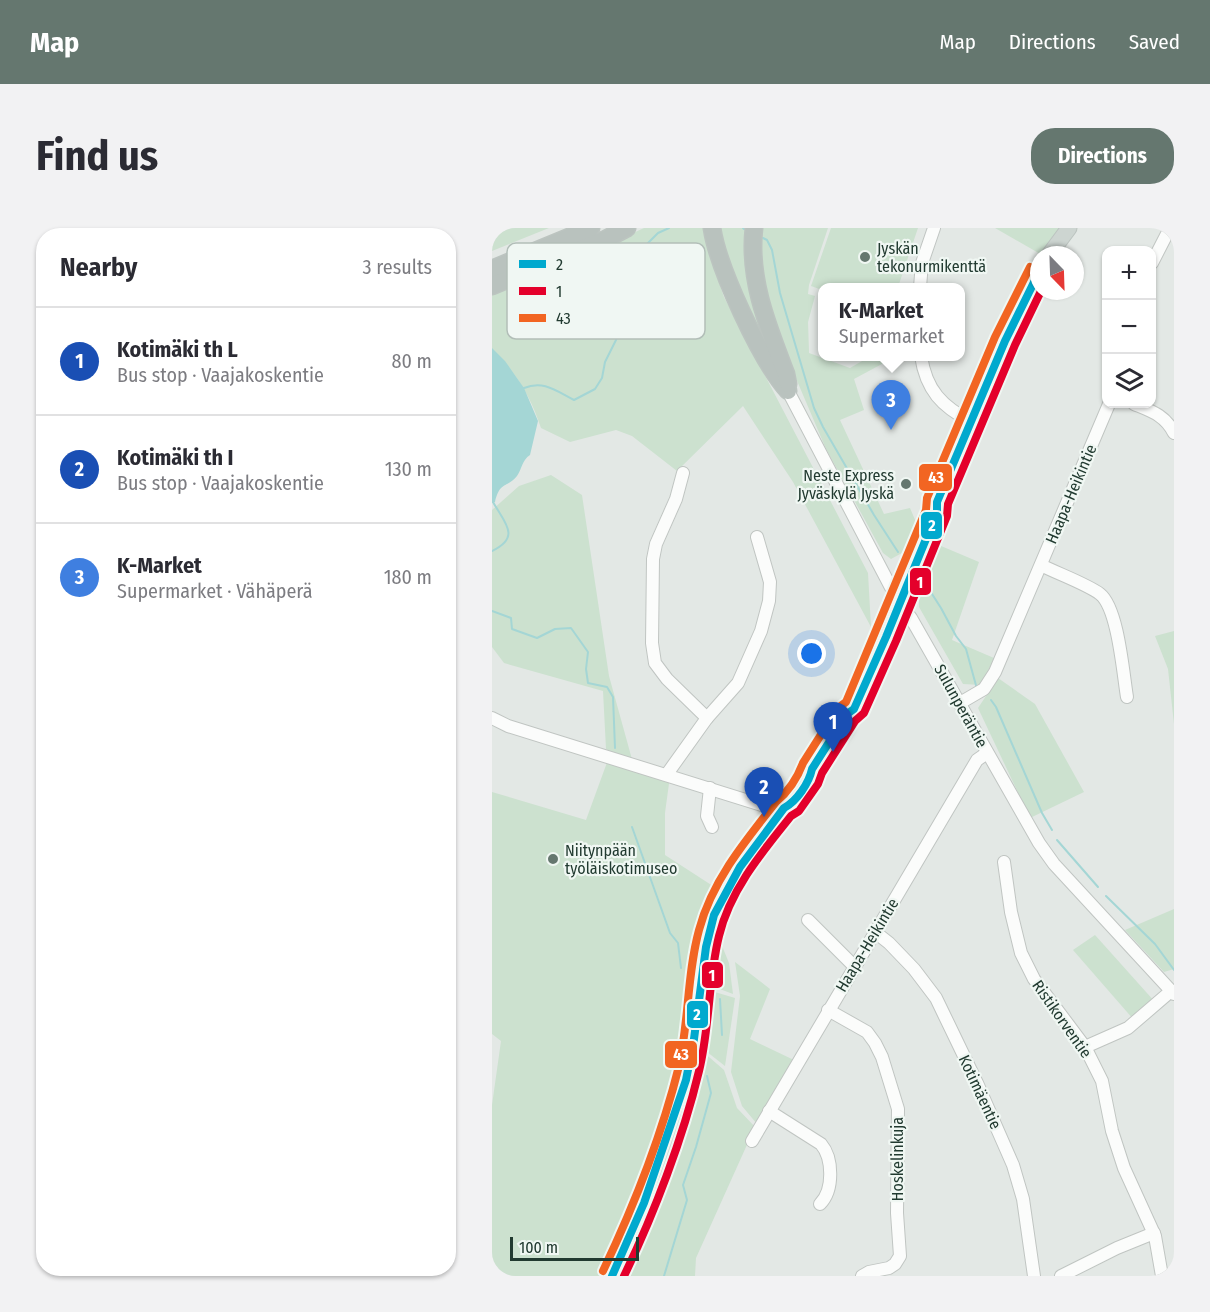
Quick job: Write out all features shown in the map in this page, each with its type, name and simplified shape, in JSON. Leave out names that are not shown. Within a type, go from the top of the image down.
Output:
[{"type":"highway","points":[[555,243],[591,228]]},
{"type":"highway","points":[[596,243],[627,228]]},
{"type":"highway","points":[[712,228],[725,270],[743,313],[777,378],[788,391]]},
{"type":"highway","points":[[754,228],[752,250],[754,274],[764,312],[786,374],[788,391]]},
{"type":"highway","points":[[492,269],[507,263]]},
{"type":"highway","points":[[492,286],[507,280]]},
{"type":"main road","points":[[1056,246],[1069,228]]},
{"type":"main road","points":[[612,1276],[648,1193],[675,1116],[692,1054],[701,977],[709,932],[717,907],[733,879],[782,809],[785,799],[804,773],[812,769],[836,735],[847,714],[854,709],[897,598],[924,518],[937,502],[1005,341],[1030,290]]},
{"type":"street","points":[[920,283],[922,263],[934,228]]},
{"type":"street","points":[[1156,255],[1170,228]]},
{"type":"street","points":[[922,361],[927,379],[941,402],[972,422]]},
{"type":"street","name":"Sulunperäntie","points":[[788,391],[897,598],[911,618],[1039,843],[1054,864],[1169,977],[1173,992]]},
{"type":"street","name":"Haapa-Heikintie","points":[[960,704],[984,689],[995,672],[1107,408]]},
{"type":"street","points":[[1143,408],[1160,415],[1169,422],[1174,433]]},
{"type":"street","points":[[683,474],[676,499],[656,544],[653,559],[652,643],[655,663],[667,679],[707,718]]},
{"type":"street","points":[[667,774],[707,718],[738,684],[761,631],[769,601],[770,582],[758,537]]},
{"type":"street","points":[[1041,565],[1101,594],[1110,606],[1127,697]]},
{"type":"street","points":[[492,718],[508,726],[782,809]]},
{"type":"street","name":"Haapa-Heikintie","points":[[752,1141],[977,760],[987,753]]},
{"type":"street","points":[[711,788],[706,816],[712,827]]},
{"type":"street","name":"Ristikorventie","points":[[1004,862],[1011,912],[1021,953],[1034,979],[1085,1047],[1102,1081],[1112,1131],[1124,1168],[1154,1233],[1162,1276]]},
{"type":"street","points":[[808,920],[854,966]]},
{"type":"street","name":"Kotimäentie","points":[[875,932],[914,969],[936,998],[976,1083],[1013,1165],[1023,1199],[1034,1276]]},
{"type":"street","points":[[1085,1047],[1128,1028],[1173,992]]},
{"type":"street","name":"Hoskelinkuja","points":[[828,1010],[867,1032],[875,1043],[882,1057],[898,1109],[897,1214],[900,1257],[889,1268],[869,1272],[862,1276]]},
{"type":"street","points":[[769,1111],[826,1150],[829,1161],[828,1188],[826,1198],[820,1204]]},
{"type":"street","points":[[1061,1276],[1117,1248],[1154,1233]]},
{"type":"green space","points":[[492,228],[549,228],[507,243],[492,251]]},
{"type":"green space","points":[[644,228],[707,228],[709,241],[707,248],[724,297],[868,573],[871,627],[793,482],[743,406],[677,471],[632,436],[616,430],[570,442],[541,428],[522,386],[492,349],[492,294],[507,288],[507,339],[705,339],[705,243],[611,243]]},
{"type":"green space","points":[[716,228],[749,228],[782,374],[737,290]]},
{"type":"green space","points":[[761,228],[828,228],[809,285],[808,294],[815,296],[808,322],[809,353],[818,356],[818,361],[831,361],[850,368],[862,361],[888,361],[854,379],[864,410],[840,420],[884,514],[910,508],[916,522],[902,553],[891,559],[883,553],[826,449],[775,329],[761,273],[759,243]]},
{"type":"green space","name":"Jyskän tekonurmikenttä","points":[[831,228],[918,228],[899,283],[818,283],[818,289],[811,286]]},
{"type":"green space","points":[[995,228],[1060,228],[1048,246],[1030,246],[1030,248]]},
{"type":"green space","points":[[551,475],[582,495],[609,676],[633,763],[606,749],[603,691],[504,663],[492,647],[492,510],[519,486]]},
{"type":"green space","points":[[934,543],[979,562],[952,640],[994,658],[981,685],[963,684],[919,607],[919,588]]},
{"type":"green space","points":[[1174,631],[1174,724],[1168,669],[1155,636]]},
{"type":"green space","points":[[998,678],[1035,704],[1084,792],[1030,818],[978,708]]},
{"type":"green space","points":[[609,757],[670,776],[665,813],[665,855],[716,888],[703,932],[686,1053],[671,1113],[607,1276],[492,1276],[492,1105],[501,1041],[492,1034],[492,792],[586,820]]},
{"type":"green space","points":[[1174,909],[1174,969],[1164,972],[1125,930]]},
{"type":"green space","points":[[1095,935],[1155,1002],[1134,1020],[1073,950]]},
{"type":"green space","points":[[718,936],[729,963],[733,994],[709,985]]},
{"type":"green space","points":[[735,962],[770,989],[750,1039],[796,1061],[757,1124],[742,1106],[731,1072],[740,996]]},
{"type":"green space","points":[[708,990],[735,998],[725,1066],[702,1048]]},
{"type":"green space","points":[[702,1051],[724,1070],[737,1108],[755,1127],[696,1258],[695,1276],[623,1276],[695,1094]]},
{"type":"water","points":[[492,348],[505,361],[524,388],[538,421],[530,455],[517,476],[501,488],[495,502],[492,503]]},
{"type":"waterway","points":[[648,243],[658,233],[669,228]]},
{"type":"waterway","points":[[763,238],[767,240],[772,250],[780,293],[814,408],[874,515],[898,552]]},
{"type":"waterway","points":[[524,388],[544,386],[574,400],[595,389],[602,378],[605,362],[616,339]]},
{"type":"waterway","points":[[492,551],[501,546],[508,535],[508,529],[493,502]]},
{"type":"waterway","points":[[923,580],[966,649],[977,689]]},
{"type":"waterway","points":[[492,611],[511,618],[512,629],[537,638],[555,629],[571,628],[588,652],[586,669],[588,683],[607,687],[613,697],[615,748]]},
{"type":"waterway","points":[[991,700],[1042,813],[1052,830]]},
{"type":"waterway","points":[[632,827],[670,933],[678,943],[681,968]]},
{"type":"waterway","points":[[1057,840],[1098,887]]},
{"type":"waterway","points":[[1106,896],[1155,944],[1174,970]]},
{"type":"waterway","points":[[720,999],[722,1035]]},
{"type":"waterway","points":[[664,1276],[687,1200],[683,1185],[711,1093],[707,1076]]},
{"type":"transit line","name":"43","points":[[603,1271],[646,1170],[672,1092],[685,1032],[695,947],[712,895],[741,847],[776,802],[785,794],[838,708],[846,702],[926,510],[927,498],[995,337],[1030,267]]},
{"type":"transit line","name":"2","points":[[612,1276],[644,1203],[686,1080],[694,1039],[706,947],[714,915],[740,867],[784,808],[802,791],[812,769],[847,714],[854,709],[937,512],[937,502],[1005,341],[1030,290]]},
{"type":"transit line","name":"1","points":[[624,1276],[667,1175],[685,1123],[703,1054],[715,953],[724,919],[748,872],[791,816],[799,811],[818,784],[822,773],[855,721],[864,713],[947,516],[948,504],[1015,345],[1037,300]]},
{"type":"place","name":"Jyskän tekonurmikenttä","points":[[865,257]]},
{"type":"place","name":"K-Market","points":[[891,430]]},
{"type":"place","name":"Neste Express Jyväskylä Jyskä","points":[[906,484]]},
{"type":"place","name":"Kotimäki th L","points":[[833,752]]},
{"type":"place","name":"Kotimäki th I","points":[[764,817]]},
{"type":"place","name":"Niitynpään työläiskotimuseo","points":[[553,859]]}]
